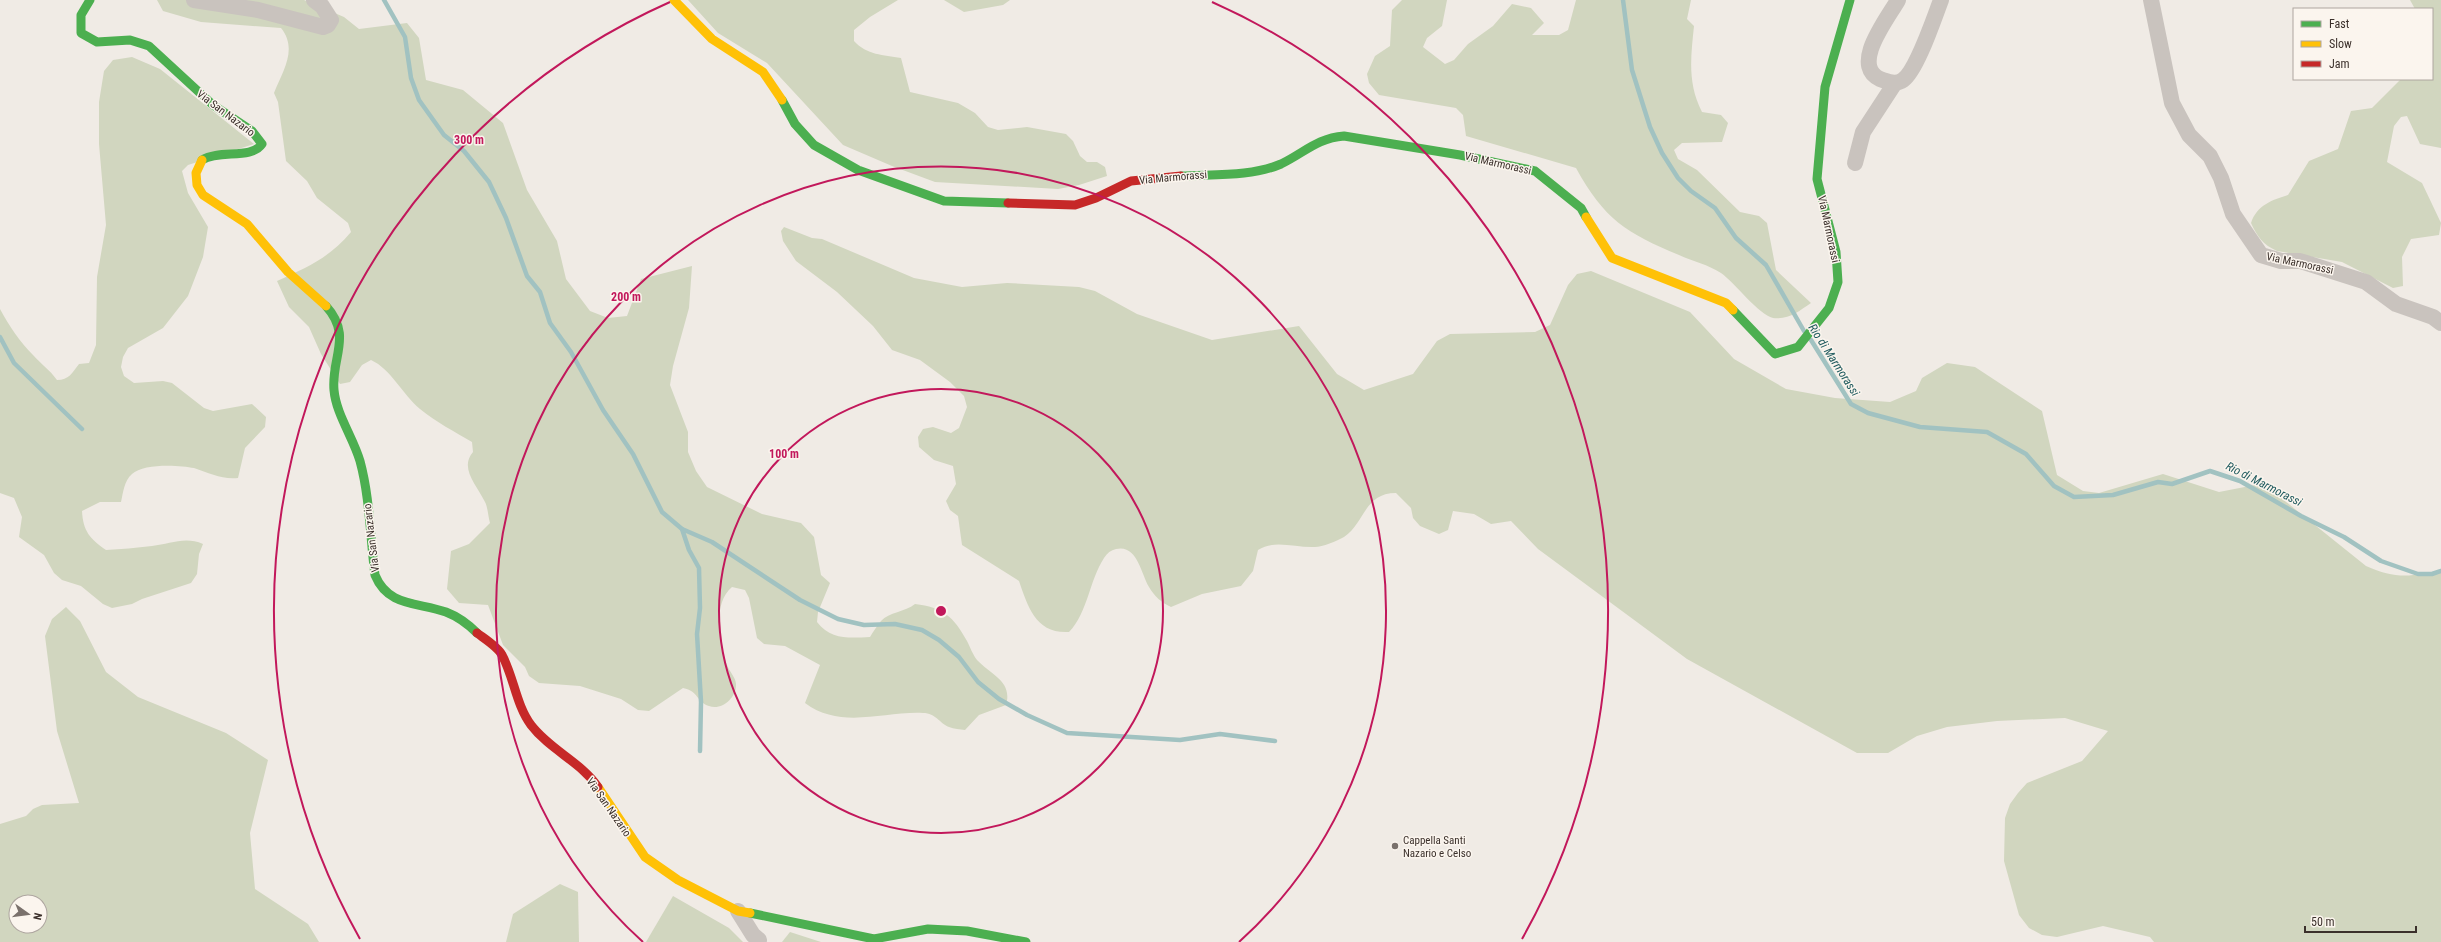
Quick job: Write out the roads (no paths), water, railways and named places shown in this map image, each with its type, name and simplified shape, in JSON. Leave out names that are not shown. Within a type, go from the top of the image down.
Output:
[{"type":"street","name":"Via San Nazario","points":[[90,0],[84,8],[79,23],[81,33],[90,40],[97,42],[130,40],[149,46],[213,105],[252,131],[262,144],[261,149],[256,153],[224,152],[210,155],[201,161],[196,170],[198,186],[205,198],[239,217],[253,229],[295,278],[324,304],[338,325],[341,337],[334,390],[338,406],[356,446],[362,468],[374,575],[380,587],[390,595],[404,602],[446,612],[463,620],[502,654],[514,688],[530,724],[545,742],[570,760],[593,780],[645,858],[684,883],[738,910],[874,939],[928,929],[967,931],[1026,942]]},
{"type":"street","points":[[194,0],[258,10],[323,27],[328,25],[331,20],[322,6],[314,0]]},
{"type":"street","name":"Via Marmorassi","points":[[674,0],[712,39],[763,72],[779,95],[795,124],[814,145],[858,170],[918,193],[944,201],[1075,205],[1138,180],[1254,171],[1280,164],[1328,137],[1344,136],[1376,139],[1535,171],[1581,208],[1612,258],[1726,303],[1775,354],[1798,347],[1828,308],[1838,282],[1836,252],[1817,179],[1819,136],[1825,87],[1850,0]]},
{"type":"street","points":[[1898,0],[1875,39],[1868,62],[1870,71],[1877,78],[1894,83],[1903,80],[1917,62],[1941,0]]},
{"type":"street","name":"Via Marmorassi","points":[[2151,0],[2172,103],[2189,135],[2210,156],[2221,178],[2233,214],[2261,255],[2281,261],[2300,261],[2366,282],[2396,304],[2433,317],[2441,323]]},
{"type":"street","points":[[1855,163],[1863,132],[1894,83]]},
{"type":"street","points":[[738,910],[750,926],[753,935],[759,940]]},
{"type":"waterway","points":[[384,0],[405,37],[411,78],[419,100],[444,135],[464,151],[489,182],[506,218],[527,276],[540,292],[550,323],[571,352],[603,410],[633,454],[662,512],[682,529],[689,550],[699,568],[700,608],[697,634],[701,702],[700,751]]},
{"type":"waterway","name":"Rio di Marmorassi","points":[[1623,0],[1632,70],[1650,127],[1662,153],[1678,178],[1691,191],[1715,208],[1736,238],[1766,265],[1804,331]]},
{"type":"waterway","points":[[0,337],[14,363],[82,429]]},
{"type":"waterway","name":"Rio di Marmorassi","points":[[1811,340],[1851,404],[1868,413],[1920,427],[1987,432],[2026,454],[2054,486],[2074,497],[2113,495],[2158,482],[2172,484],[2210,471],[2240,481],[2301,516],[2344,537],[2381,561],[2418,574],[2432,574],[2441,571]]},
{"type":"waterway","points":[[682,529],[712,542],[800,600],[838,619],[864,625],[895,624],[922,630],[939,640],[959,657],[978,682],[999,699],[1027,715],[1067,733],[1180,740],[1220,734],[1275,741]]},
{"type":"place","name":"Cappella Santi Nazario e Celso","points":[[1395,846]]}]
